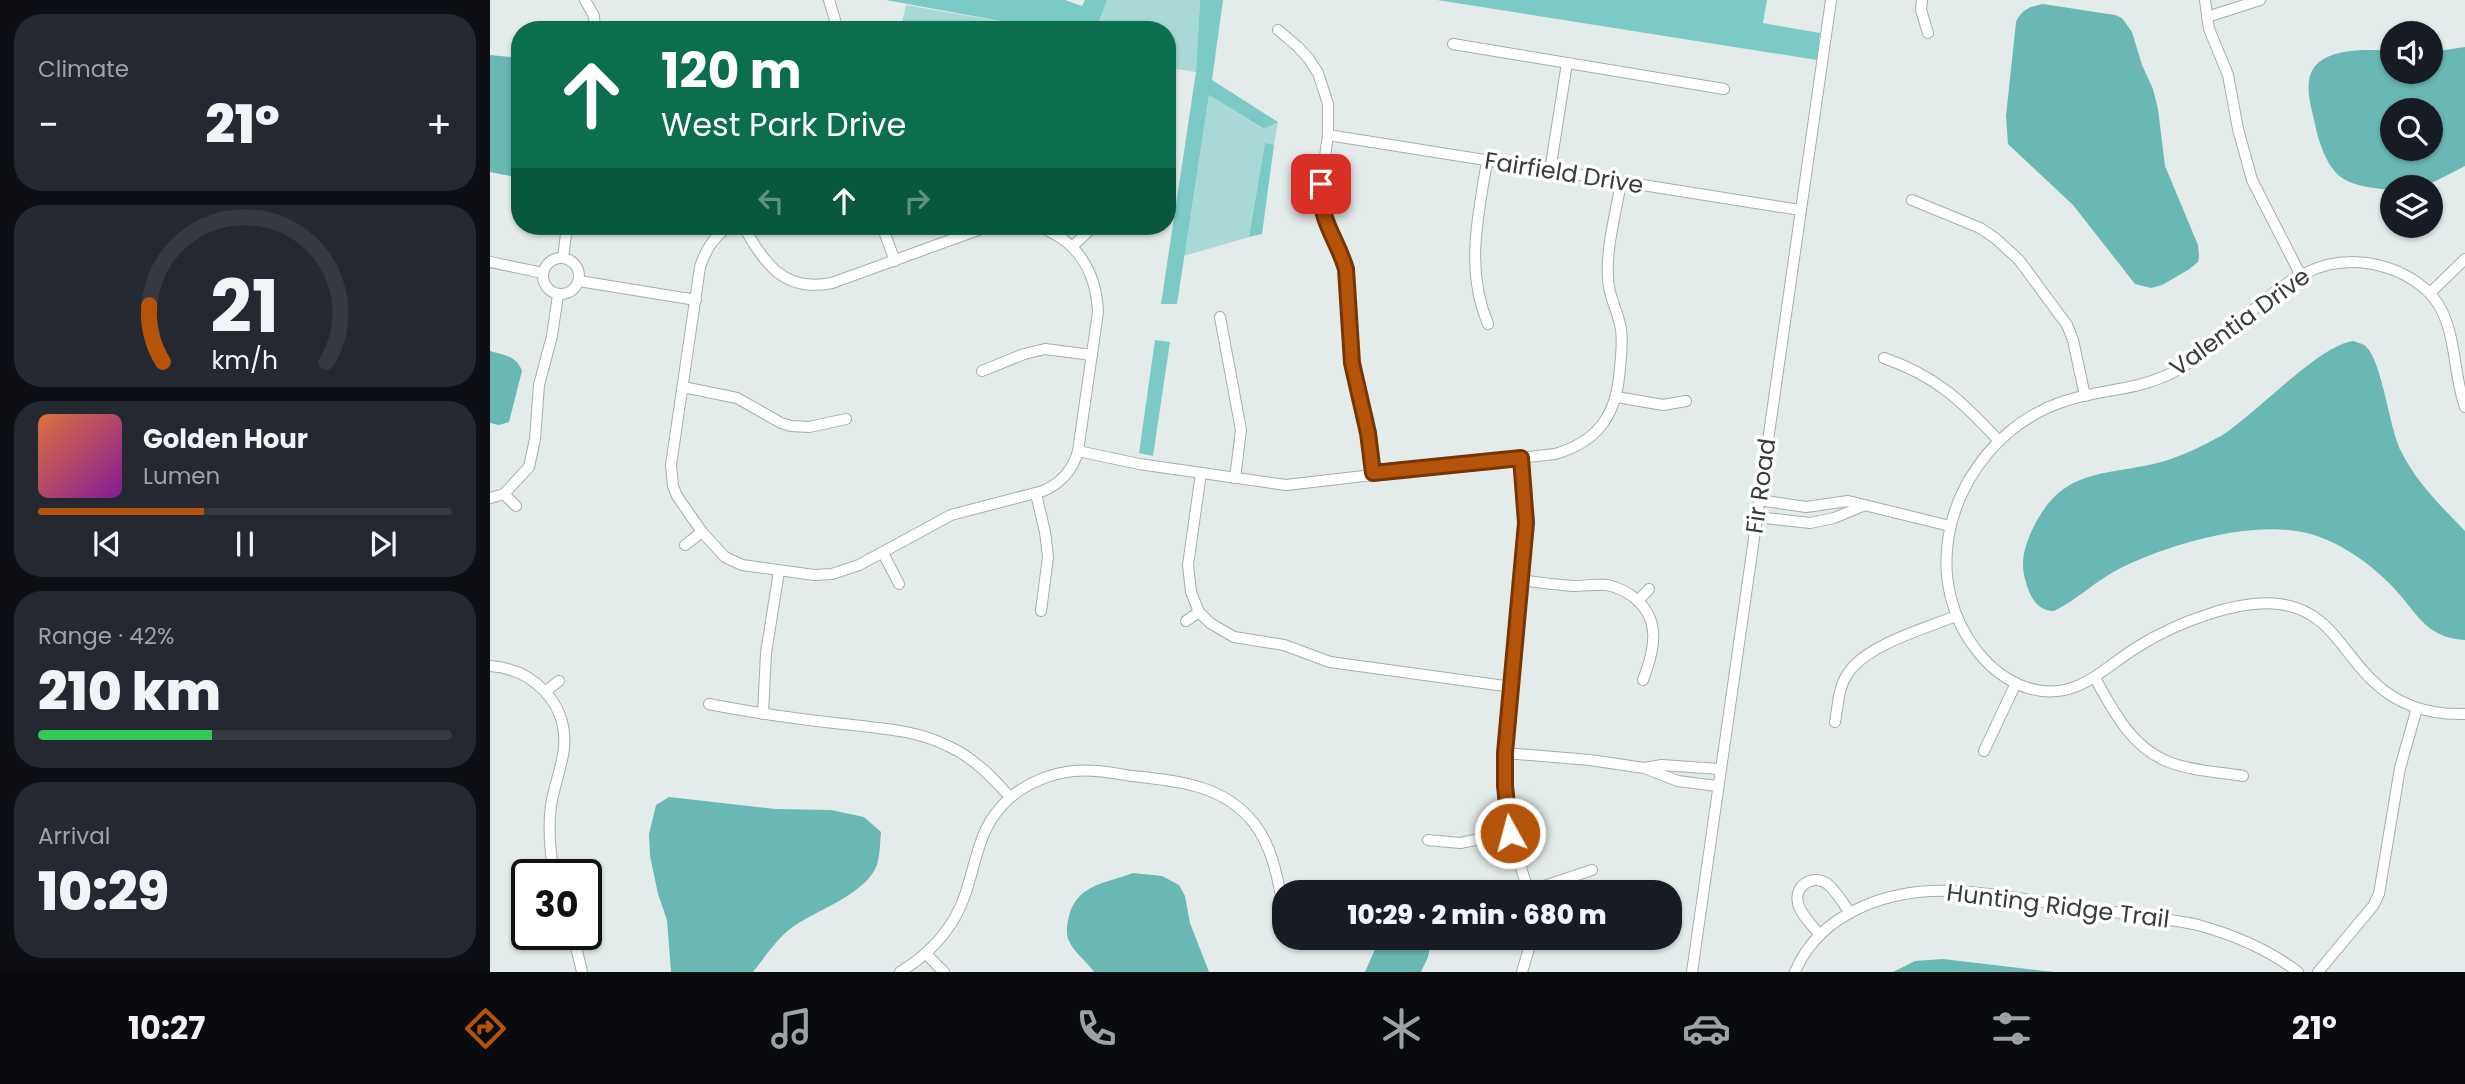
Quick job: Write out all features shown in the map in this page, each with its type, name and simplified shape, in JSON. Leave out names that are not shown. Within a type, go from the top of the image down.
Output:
[{"type":"street","points":[[586,0],[594,21]]},
{"type":"street","points":[[828,0],[835,21]]},
{"type":"street","name":"Fir Road","points":[[1692,972],[1831,0]]},
{"type":"street","points":[[1922,0],[1921,9],[1928,33]]},
{"type":"street","points":[[2205,0],[2212,40],[2228,75],[2238,130],[2252,180],[2300,274]]},
{"type":"street","points":[[2207,17],[2260,0]]},
{"type":"street","points":[[1278,30],[1297,46],[1318,73],[1328,104],[1328,135],[1321,184],[1321,206],[1346,269],[1352,363],[1368,433],[1373,473]]},
{"type":"street","points":[[1453,44],[1724,89]]},
{"type":"street","points":[[1550,171],[1567,63]]},
{"type":"street","name":"Fairfield Drive","points":[[1328,135],[1800,210]]},
{"type":"street","points":[[1487,161],[1474,252],[1476,289],[1488,324]]},
{"type":"street","points":[[1077,451],[1139,464],[1286,485],[1555,454],[1568,450],[1590,438],[1606,420],[1617,397],[1621,328],[1608,278],[1621,183]]},
{"type":"street","points":[[1912,200],[1980,228],[2020,260],[2067,326],[2073,340],[2085,396]]},
{"type":"street","points":[[564,258],[565,235]]},
{"type":"street","points":[[718,235],[704,257],[671,476],[677,496],[719,552],[733,561],[814,575],[832,574],[851,568],[951,515],[1036,494],[1061,480],[1075,461],[1098,312],[1097,295],[1087,266],[1073,246],[1056,235]]},
{"type":"street","points":[[749,235],[768,265],[784,277],[805,285],[832,284],[965,235]]},
{"type":"street","points":[[885,235],[895,261]]},
{"type":"street","points":[[1073,246],[1085,235]]},
{"type":"street","points":[[564,258],[577,266],[579,281],[572,292],[558,295],[546,287],[543,273],[550,261],[564,258]]},
{"type":"street","points":[[2465,259],[2430,293],[2444,316],[2465,407]]},
{"type":"street","points":[[490,262],[543,273]]},
{"type":"street","name":"Valentia Drive","points":[[2016,683],[1996,670],[1981,655],[1963,630],[1956,616],[1946,571],[1950,526],[1968,481],[1999,441],[2022,422],[2058,403],[2133,388],[2178,370],[2206,351],[2273,293],[2300,274],[2331,263],[2372,263],[2408,276],[2430,293]]},
{"type":"street","points":[[579,281],[696,300]]},
{"type":"street","points":[[490,498],[504,494],[529,467],[535,439],[539,386],[552,336],[558,295]]},
{"type":"street","points":[[1220,317],[1241,430],[1235,478]]},
{"type":"street","points":[[982,371],[1024,354],[1045,349],[1092,355]]},
{"type":"street","points":[[1884,358],[1910,367],[1941,385],[1999,441]]},
{"type":"street","points":[[683,387],[737,398],[791,426],[809,428],[846,419]]},
{"type":"street","points":[[1617,397],[1662,405],[1686,401]]},
{"type":"street","points":[[1521,458],[1526,509],[1505,753],[1505,786],[1510,833],[1525,880]]},
{"type":"street","points":[[1202,473],[1188,565],[1191,592],[1199,611],[1210,623],[1234,637],[1284,645],[1318,659],[1512,687]]},
{"type":"street","points":[[504,494],[516,506]]},
{"type":"street","points":[[1036,494],[1048,557],[1041,611]]},
{"type":"street","points":[[1759,500],[1806,507],[1848,501],[1950,526]]},
{"type":"street","points":[[1757,517],[1810,523],[1834,518],[1866,506]]},
{"type":"street","points":[[685,545],[702,532]]},
{"type":"street","points":[[883,553],[899,584]]},
{"type":"street","points":[[763,714],[766,646],[779,571]]},
{"type":"street","points":[[1519,580],[1574,586],[1606,585],[1625,590],[1648,612],[1655,635],[1651,660],[1643,680]]},
{"type":"street","points":[[1638,601],[1648,589]]},
{"type":"street","points":[[1984,751],[2016,683],[2039,690],[2075,687],[2095,678],[2137,647],[2176,626],[2233,608],[2274,604],[2293,607],[2320,620],[2373,681],[2390,695],[2417,708],[2439,713],[2465,714]]},
{"type":"street","points":[[1186,621],[1199,611]]},
{"type":"street","points":[[1835,722],[1843,683],[1857,662],[1877,649],[1956,616]]},
{"type":"street","points":[[490,666],[524,675],[546,691],[560,713],[565,738],[550,822],[553,859]]},
{"type":"street","points":[[2095,678],[2124,727],[2147,751],[2178,765],[2243,776]]},
{"type":"street","points":[[546,691],[559,681]]},
{"type":"street","points":[[709,704],[763,714],[899,731],[934,739],[966,755],[1010,797]]},
{"type":"street","points":[[2318,972],[2373,906],[2379,894],[2400,768],[2417,708]]},
{"type":"street","points":[[1505,753],[1590,760],[1644,768],[1678,781],[1717,786]]},
{"type":"street","points":[[1644,768],[1662,765],[1719,769]]},
{"type":"street","points":[[900,972],[926,954],[960,908],[979,843],[994,817],[1010,797],[1046,777],[1074,771],[1091,771],[1191,783],[1217,793],[1253,823],[1268,848],[1277,880]]},
{"type":"street","points":[[1428,840],[1460,843],[1510,833]]},
{"type":"street","points":[[1563,880],[1592,870]]},
{"type":"street","points":[[1820,935],[1798,902],[1798,892],[1804,883],[1817,879],[1824,881],[1850,913]]},
{"type":"street","name":"Hunting Ridge Trail","points":[[1795,972],[1801,957],[1827,927],[1850,913],[1882,900],[1918,893],[1953,891],[2198,925],[2258,946],[2298,972]]},
{"type":"street","points":[[577,950],[582,972]]},
{"type":"street","points":[[1522,972],[1528,950]]},
{"type":"street","points":[[926,954],[944,972]]},
{"type":"shaded area","points":[[886,0],[1065,0],[1082,6],[1085,0],[1107,0],[1099,21],[1000,21]]},
{"type":"shaded area","points":[[1107,0],[1200,0],[1196,72],[1176,69],[1176,21],[1099,21]]},
{"type":"shaded area","points":[[1200,0],[1223,0],[1212,80],[1278,122],[1264,129],[1209,95],[1177,304],[1161,304],[1171,235],[1176,235],[1176,205],[1196,72]]},
{"type":"shaded area","points":[[1437,0],[1767,0],[1763,23],[1820,33],[1817,60]]},
{"type":"shaded area","points":[[2043,4],[2115,15],[2122,18],[2132,32],[2158,109],[2165,166],[2198,245],[2198,262],[2162,285],[2151,288],[2135,284],[2073,205],[2008,144],[2006,116],[2016,22],[2027,9]]},
{"type":"shaded area","points":[[906,5],[998,21],[902,21]]},
{"type":"shaded area","points":[[2465,47],[2465,166],[2443,177],[2443,175],[2380,175],[2380,188],[2355,184],[2336,173],[2318,137],[2310,103],[2309,81],[2320,61],[2343,52],[2380,50],[2380,84],[2443,84],[2443,50]]},
{"type":"shaded area","points":[[490,55],[511,57],[511,176],[490,172]]},
{"type":"shaded area","points":[[1209,95],[1263,129],[1278,122],[1274,145],[1265,144],[1249,237],[1184,256]]},
{"type":"shaded area","points":[[1265,143],[1274,145],[1262,234],[1249,237]]},
{"type":"shaded area","points":[[1155,340],[1170,342],[1153,456],[1139,453]]},
{"type":"shaded area","points":[[2354,341],[2364,345],[2376,363],[2397,440],[2407,462],[2430,493],[2465,531],[2465,640],[2439,634],[2429,628],[2388,582],[2355,555],[2317,536],[2294,531],[2242,531],[2187,543],[2117,570],[2054,611],[2042,608],[2034,601],[2024,572],[2024,553],[2033,528],[2059,492],[2090,476],[2168,460],[2221,436],[2324,354]]},
{"type":"shaded area","points":[[490,351],[513,359],[522,371],[509,422],[499,425],[490,423]]},
{"type":"shaded area","points":[[669,797],[776,809],[831,810],[864,817],[881,832],[877,865],[863,885],[788,931],[753,972],[671,972],[667,920],[650,856],[649,834],[656,805]]},
{"type":"shaded area","points":[[1133,873],[1162,876],[1179,885],[1209,972],[1094,972],[1075,950],[1068,940],[1067,930],[1073,905],[1079,897],[1094,886]]},
{"type":"shaded area","points":[[1375,950],[1429,950],[1421,972],[1365,972]]},
{"type":"shaded area","points":[[1943,959],[2054,972],[1893,972],[1915,961]]},
{"type":"route","points":[[1321,184],[1324,218],[1346,269],[1352,363],[1366,421],[1373,473],[1521,458],[1526,523],[1505,753],[1506,811],[1510,833]]}]
